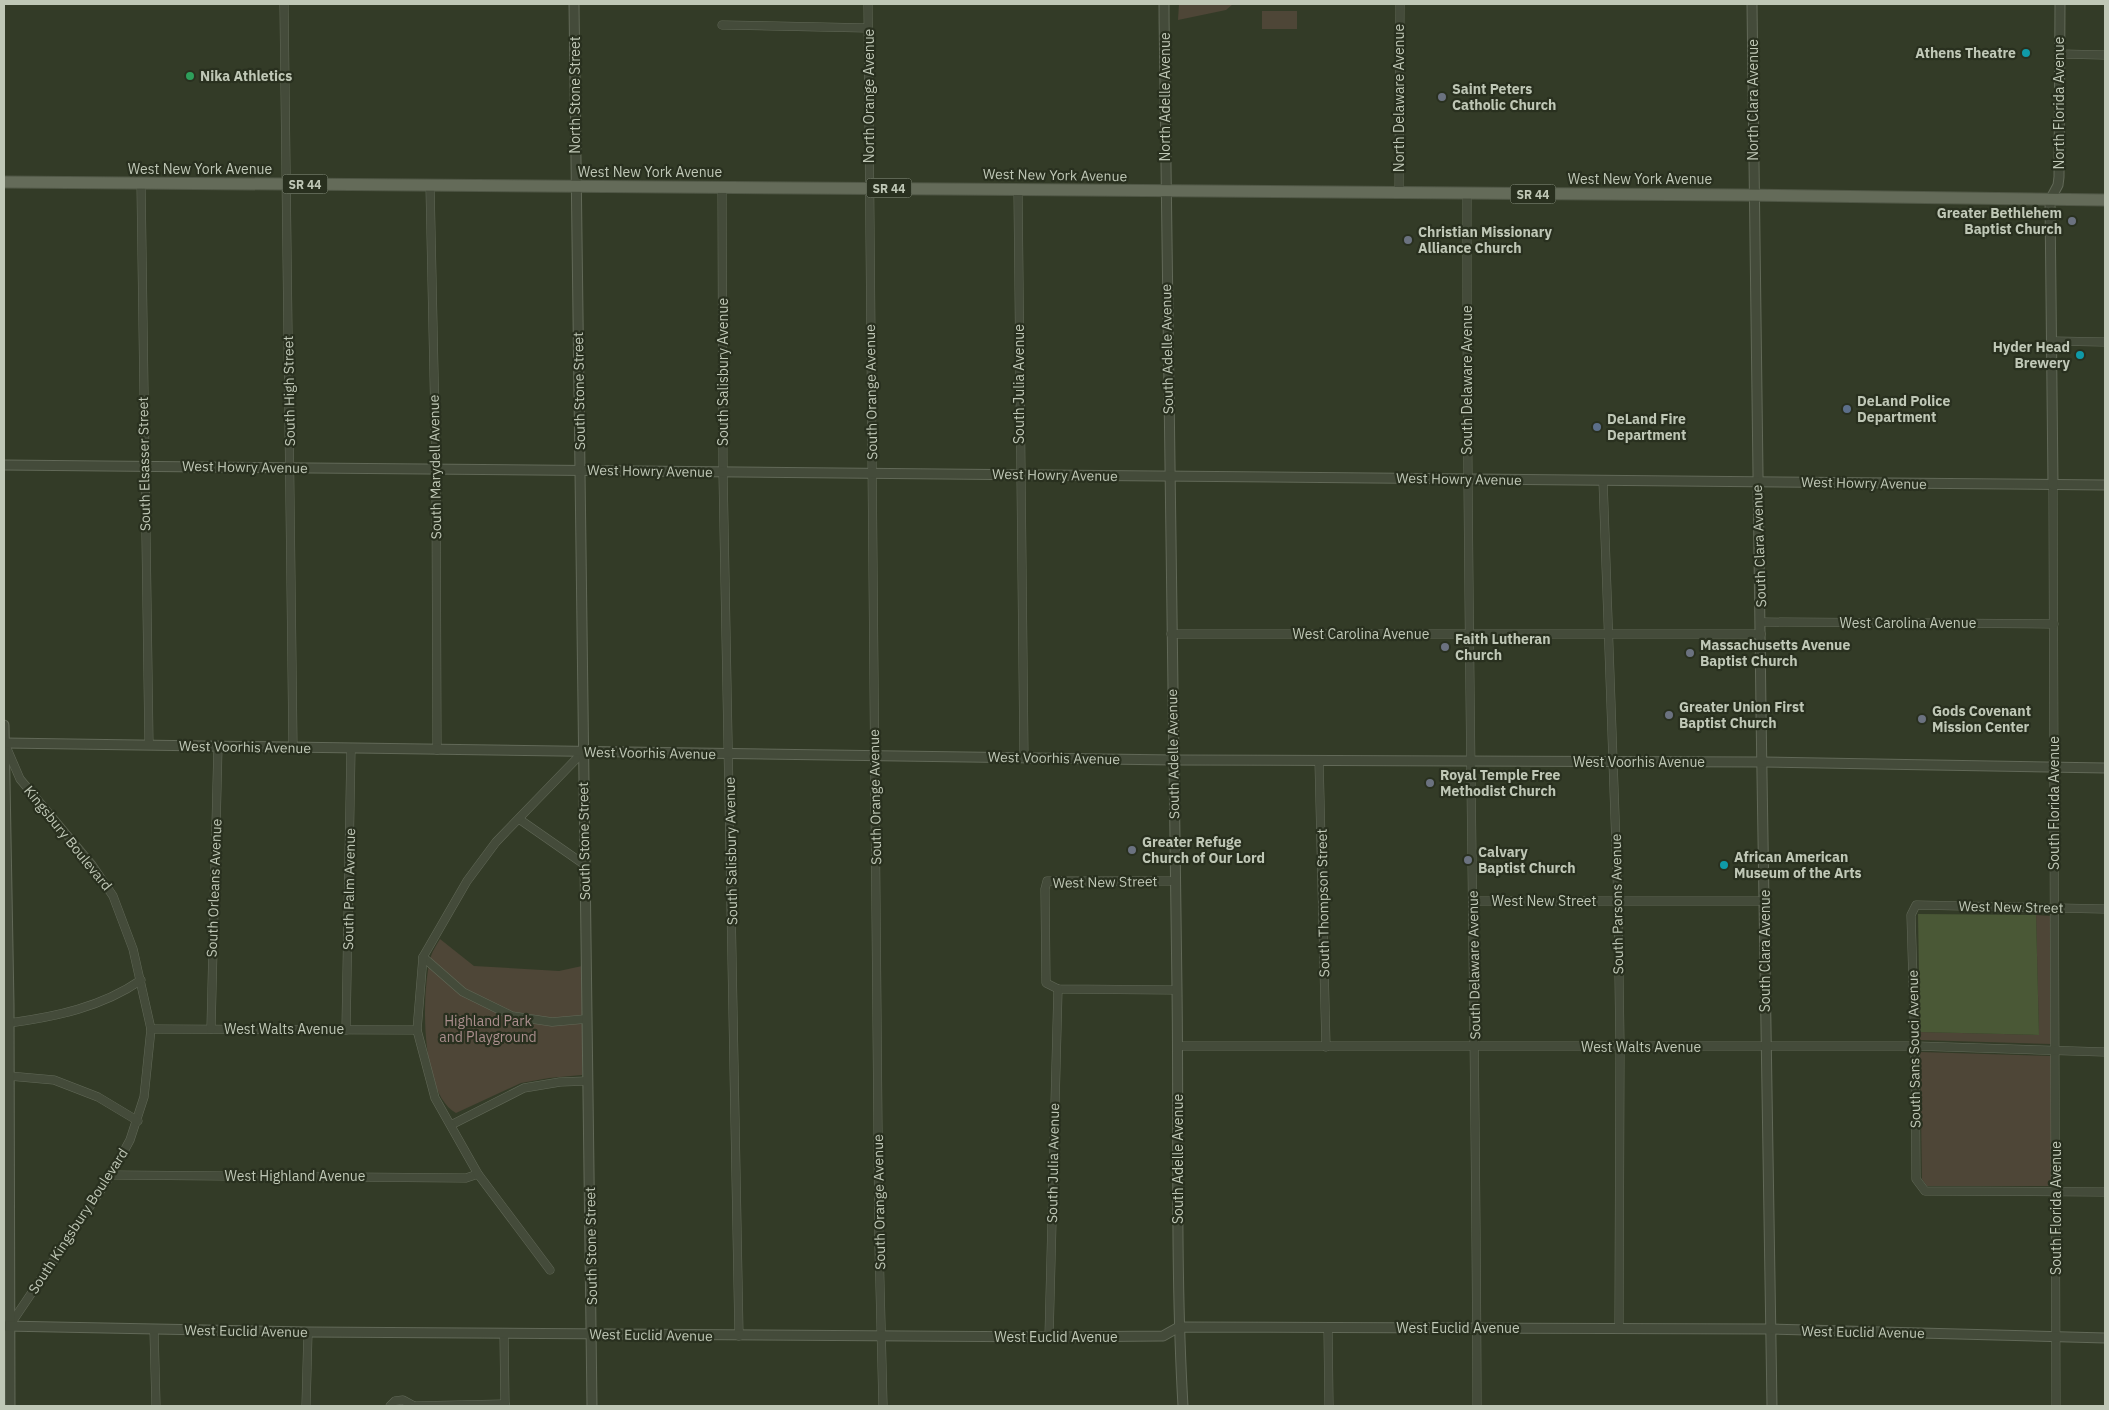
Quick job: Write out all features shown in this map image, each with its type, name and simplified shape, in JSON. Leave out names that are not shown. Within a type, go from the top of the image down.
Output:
[{"type":"main road","name":"West New York Avenue","points":[[4,182],[1754,195],[2105,200]]},
{"type":"street","name":"South High Street","points":[[284,4],[293,748]]},
{"type":"street","name":"North Stone Street","points":[[574,4],[576,186]]},
{"type":"street","name":"North Orange Avenue","points":[[868,4],[869,188]]},
{"type":"street","name":"North Adelle Avenue","points":[[1164,4],[1165,191]]},
{"type":"street","name":"North Delaware Avenue","points":[[1399,193],[1400,4]]},
{"type":"street","name":"North Clara Avenue","points":[[1752,4],[1754,195]]},
{"type":"street","name":"North Florida Avenue","points":[[2050,200],[2058,185],[2059,177],[2060,4]]},
{"type":"street","points":[[722,25],[868,28]]},
{"type":"street","points":[[2060,54],[2105,55]]},
{"type":"street","name":"South Elsasser Street","points":[[141,183],[149,745]]},
{"type":"street","name":"South Marydell Avenue","points":[[430,185],[436,469],[437,750]]},
{"type":"street","name":"South Stone Street","points":[[576,186],[586,1018],[593,1335],[592,1406]]},
{"type":"street","name":"South Salisbury Avenue","points":[[722,187],[723,472],[730,754],[739,1336]]},
{"type":"street","name":"South Orange Avenue","points":[[869,188],[880,1336],[883,1406]]},
{"type":"street","name":"South Julia Avenue","points":[[1018,190],[1024,758]]},
{"type":"street","name":"South Adelle Avenue","points":[[1165,191],[1177,990],[1179,1327],[1183,1406]]},
{"type":"street","name":"South Delaware Avenue","points":[[1467,193],[1467,479],[1472,760],[1477,1406]]},
{"type":"street","name":"South Clara Avenue","points":[[1754,195],[1772,1406]]},
{"type":"street","name":"South Florida Avenue","points":[[2050,200],[2054,485],[2056,1406]]},
{"type":"street","points":[[2052,342],[2105,342]]},
{"type":"street","name":"West Howry Avenue","points":[[4,465],[2105,485]]},
{"type":"street","name":"South Parsons Avenue","points":[[1603,480],[1618,901],[1620,1047],[1619,1329]]},
{"type":"street","name":"West Carolina Avenue","points":[[1761,622],[2054,624]]},
{"type":"street","name":"West Carolina Avenue","points":[[1171,634],[1761,634]]},
{"type":"street","points":[[4,725],[6,1005],[9,1076],[6,1326],[10,1406]]},
{"type":"street","name":"West Voorhis Avenue","points":[[4,743],[1174,760],[1763,762],[2105,768]]},
{"type":"street","name":"Kingsbury Boulevard","points":[[4,743],[20,780],[92,865],[113,896],[133,949],[141,980],[151,1029],[150,1052]]},
{"type":"street","name":"South Orleans Avenue","points":[[211,1029],[218,746]]},
{"type":"street","name":"South Palm Avenue","points":[[346,1030],[351,748]]},
{"type":"street","points":[[550,1270],[478,1174],[435,1098],[417,1030],[423,957],[467,881],[496,842],[583,752]]},
{"type":"street","name":"South Thompson Street","points":[[1319,760],[1326,1047]]},
{"type":"street","points":[[519,819],[585,865]]},
{"type":"street","name":"West New Street","points":[[1058,988],[1046,982],[1044,889],[1047,881],[1174,881]]},
{"type":"street","name":"West New Street","points":[[1473,900],[1765,901]]},
{"type":"street","name":"West New Street","points":[[1916,905],[2105,909]]},
{"type":"street","name":"South Sans Souci Avenue","points":[[1916,905],[1911,915],[1915,1046],[1916,1179],[1925,1191],[2056,1191]]},
{"type":"street","points":[[423,957],[463,992],[512,1016],[552,1022],[586,1018]]},
{"type":"street","points":[[8,1023],[35,1020],[81,1008],[122,993],[141,980]]},
{"type":"street","points":[[1058,988],[1177,990]]},
{"type":"street","name":"South Julia Avenue","points":[[1048,1337],[1058,988]]},
{"type":"street","name":"West Walts Avenue","points":[[151,1029],[417,1030]]},
{"type":"street","name":"West Walts Avenue","points":[[1177,1046],[1915,1046],[2105,1052]]},
{"type":"street","name":"South Kingsbury Boulevard","points":[[6,1326],[111,1175],[130,1140],[138,1121],[144,1097],[150,1052]]},
{"type":"street","points":[[9,1076],[54,1080],[98,1097],[138,1121]]},
{"type":"street","points":[[451,1126],[524,1088],[560,1082],[587,1082]]},
{"type":"street","name":"West Highland Avenue","points":[[111,1175],[466,1178],[478,1174]]},
{"type":"street","points":[[2056,1191],[2105,1192]]},
{"type":"street","name":"West Euclid Avenue","points":[[6,1326],[308,1332],[1048,1337],[1163,1336],[1179,1327],[1771,1329],[2105,1338]]},
{"type":"street","points":[[1328,1328],[1329,1406]]},
{"type":"street","points":[[154,1330],[156,1406]]},
{"type":"street","points":[[306,1406],[308,1332]]},
{"type":"street","points":[[390,1406],[395,1401],[403,1400],[414,1406],[505,1405],[504,1333]]},
{"type":"green space","points":[[1179,4],[1233,4],[1226,10],[1178,20]]},
{"type":"green space","points":[[1262,11],[1297,11],[1297,29],[1262,29]]},
{"type":"green space","points":[[2036,915],[2050,916],[2051,1044],[1920,1040],[1920,1032],[2039,1035]]},
{"type":"green space","name":"Highland Park and Playground","points":[[440,939],[474,966],[559,971],[582,966],[582,1075],[521,1083],[456,1113],[444,1102],[436,1085],[430,1064],[425,1016],[431,956]]},
{"type":"green space","points":[[1920,1052],[2051,1056],[2051,1186],[1927,1186],[1922,1179]]},
{"type":"shaded area","points":[[1918,914],[2036,915],[2039,1035],[1920,1032]]},
{"type":"place","name":"Athens Theatre","points":[[2026,53]]},
{"type":"place","name":"Nika Athletics","points":[[190,76]]},
{"type":"place","name":"Saint Peters Catholic Church","points":[[1442,97]]},
{"type":"place","name":"Greater Bethlehem Baptist Church","points":[[2072,221]]},
{"type":"place","name":"Christian Missionary Alliance Church","points":[[1408,240]]},
{"type":"place","name":"Hyder Head Brewery","points":[[2080,355]]},
{"type":"place","name":"DeLand Police Department","points":[[1847,409]]},
{"type":"place","name":"DeLand Fire Department","points":[[1597,427]]},
{"type":"place","name":"Faith Lutheran Church","points":[[1445,647]]},
{"type":"place","name":"Massachusetts Avenue Baptist Church","points":[[1690,653]]},
{"type":"place","name":"Greater Union First Baptist Church","points":[[1669,715]]},
{"type":"place","name":"Gods Covenant Mission Center","points":[[1922,719]]},
{"type":"place","name":"Royal Temple Free Methodist Church","points":[[1430,783]]},
{"type":"place","name":"Greater Refuge Church of Our Lord","points":[[1132,850]]},
{"type":"place","name":"Calvary Baptist Church","points":[[1468,860]]},
{"type":"place","name":"African American Museum of the Arts","points":[[1724,865]]}]
